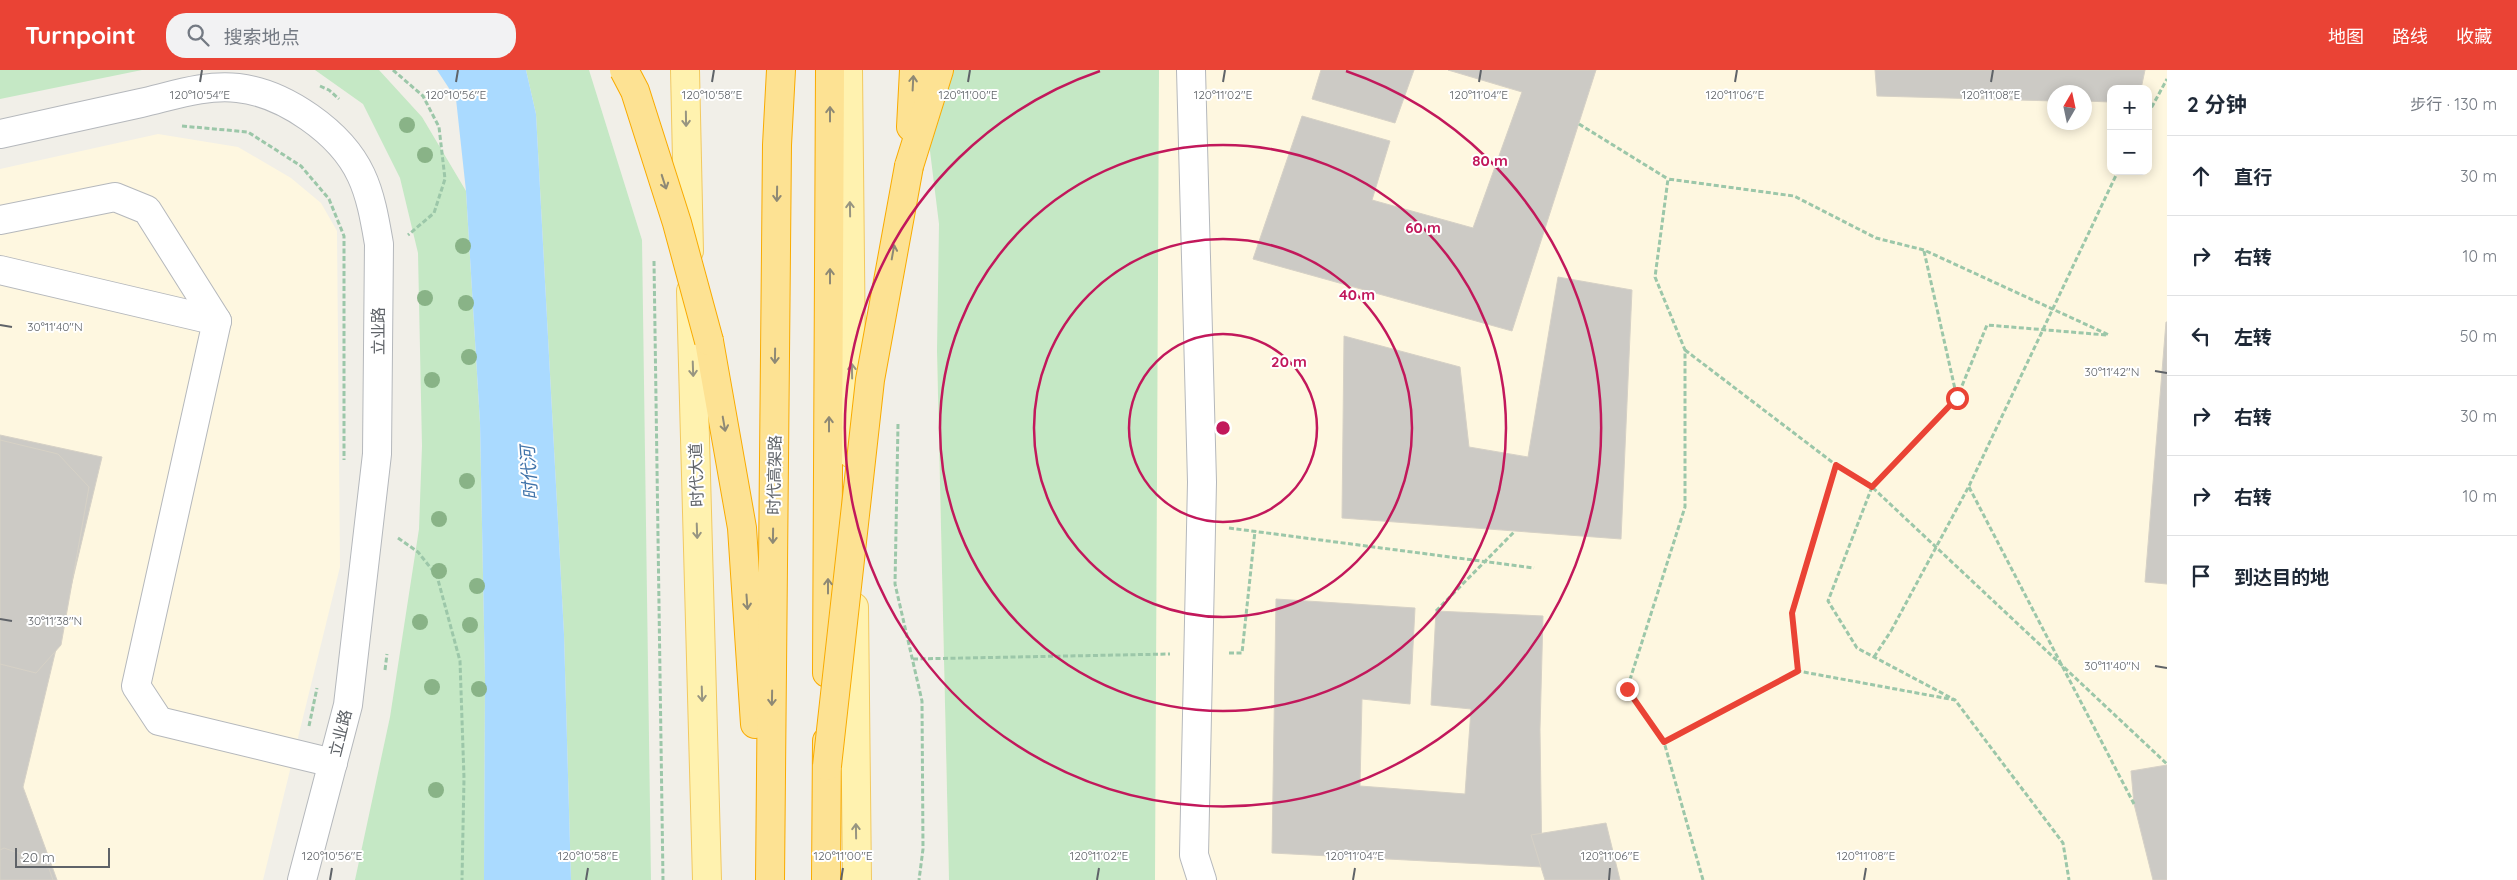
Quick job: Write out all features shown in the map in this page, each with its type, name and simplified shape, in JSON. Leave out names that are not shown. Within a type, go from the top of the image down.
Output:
[{"type":"highway","points":[[624,70],[635,92],[677,223],[709,341],[742,528],[766,880]]},
{"type":"highway","points":[[770,70],[777,145]]},
{"type":"highway","name":"时代高架路","points":[[770,880],[777,145],[780,70]]},
{"type":"highway","points":[[826,880],[830,70]]},
{"type":"highway","points":[[826,766],[870,380],[909,166],[914,70]]},
{"type":"highway","points":[[909,166],[940,70]]},
{"type":"main road","name":"时代大道","points":[[685,70],[707,880]]},
{"type":"main road","points":[[848,70],[857,880]]},
{"type":"street","points":[[1191,70],[1202,482],[1194,855],[1202,880]]},
{"type":"street","name":"立业路","points":[[0,134],[200,89],[238,88],[277,99],[312,118],[336,139],[360,174],[374,215],[379,244],[378,454],[348,705],[302,880]]},
{"type":"street","points":[[0,220],[115,197],[147,210],[217,321],[136,686],[159,722],[333,763]]},
{"type":"street","points":[[0,270],[217,321]]},
{"type":"path","points":[[393,70],[423,96],[439,127],[445,179],[434,213],[405,237]]},
{"type":"path","points":[[2152,107],[2167,79]]},
{"type":"path","points":[[1579,124],[1668,179],[1794,196],[1876,238],[1924,250],[2109,335],[1987,325],[1957,398],[1872,487],[1828,601],[1858,648],[1955,700],[2063,843],[2069,880]]},
{"type":"path","points":[[175,128],[185,126],[248,132],[301,166],[329,199],[344,236],[344,465]]},
{"type":"path","points":[[1874,657],[1891,631],[1969,486],[2116,175]]},
{"type":"path","points":[[1668,179],[1655,277],[1685,350],[1685,507],[1627,689],[1664,742],[1703,880]]},
{"type":"path","points":[[1924,250],[1957,398]]},
{"type":"path","points":[[654,258],[664,880]]},
{"type":"path","points":[[1685,350],[1836,465],[1872,487],[2167,764]]},
{"type":"path","points":[[898,416],[896,584],[922,701],[924,849],[919,880]]},
{"type":"path","points":[[1798,671],[1792,613],[1836,465]]},
{"type":"path","points":[[1969,486],[2134,804]]},
{"type":"path","points":[[1201,524],[1534,568]]},
{"type":"path","points":[[913,659],[1242,653],[1254,531]]},
{"type":"path","points":[[1436,611],[1515,531]]},
{"type":"path","points":[[393,535],[418,552],[437,576],[460,662],[464,778],[462,880]]},
{"type":"path","points":[[1664,742],[1798,671],[1955,700]]},
{"type":"path","points":[[302,756],[318,686]]},
{"type":"shaded area","points":[[990,70],[2167,70],[2167,880],[949,880],[937,351]]},
{"type":"shaded area","points":[[158,134],[238,147],[291,178],[321,203],[337,231],[340,567],[263,880],[0,880],[0,169]]},
{"type":"green space","points":[[0,70],[142,70],[0,99]]},
{"type":"green space","points":[[315,70],[379,70],[422,117],[466,191],[480,423],[485,678],[484,880],[355,880],[390,717],[419,529],[422,446],[418,253],[400,178],[363,104]]},
{"type":"green space","points":[[526,70],[589,70],[642,240],[651,880],[571,880],[564,634],[536,114]]},
{"type":"green space","points":[[920,70],[1159,70],[1155,880],[949,880],[937,351],[939,224]]},
{"type":"water","name":"时代河","points":[[437,70],[526,70],[536,114],[564,634],[571,880],[484,880],[485,678],[480,423],[466,191],[456,99]]},
{"type":"building","points":[[1321,70],[1414,70],[1395,123],[1312,99]]},
{"type":"building","points":[[1448,70],[1596,70],[1512,331],[1253,259],[1302,116],[1390,141],[1372,200],[1473,228],[1522,92]]},
{"type":"building","points":[[1875,70],[2145,70],[2142,85],[2107,85],[2107,102],[2092,101],[2092,85],[2047,85],[2047,101],[1877,96]]},
{"type":"building","points":[[1558,277],[1632,290],[1621,539],[1342,518],[1344,336],[1460,367],[1469,447],[1528,457]]},
{"type":"building","points":[[2167,322],[2167,584],[2145,582]]},
{"type":"building","points":[[0,435],[102,457],[23,787],[57,880],[0,880]]},
{"type":"building","points":[[0,440],[58,454],[89,487],[61,645],[36,673],[0,664]]},
{"type":"building","points":[[1276,599],[1415,608],[1410,704],[1362,699],[1360,786],[1465,794],[1471,709],[1431,705],[1436,611],[1543,616],[1540,729],[1542,867],[1272,853]]},
{"type":"building","points":[[2167,765],[2167,880],[2153,880],[2134,804],[2131,771]]},
{"type":"building","points":[[1606,823],[1620,880],[1545,880],[1531,835]]},
{"type":"building","points":[[4,848],[47,863],[53,880],[0,880],[0,850]]},
{"type":"route","points":[[1627,689],[1664,742],[1798,671],[1792,613],[1836,465],[1872,487],[1957,398]]}]
